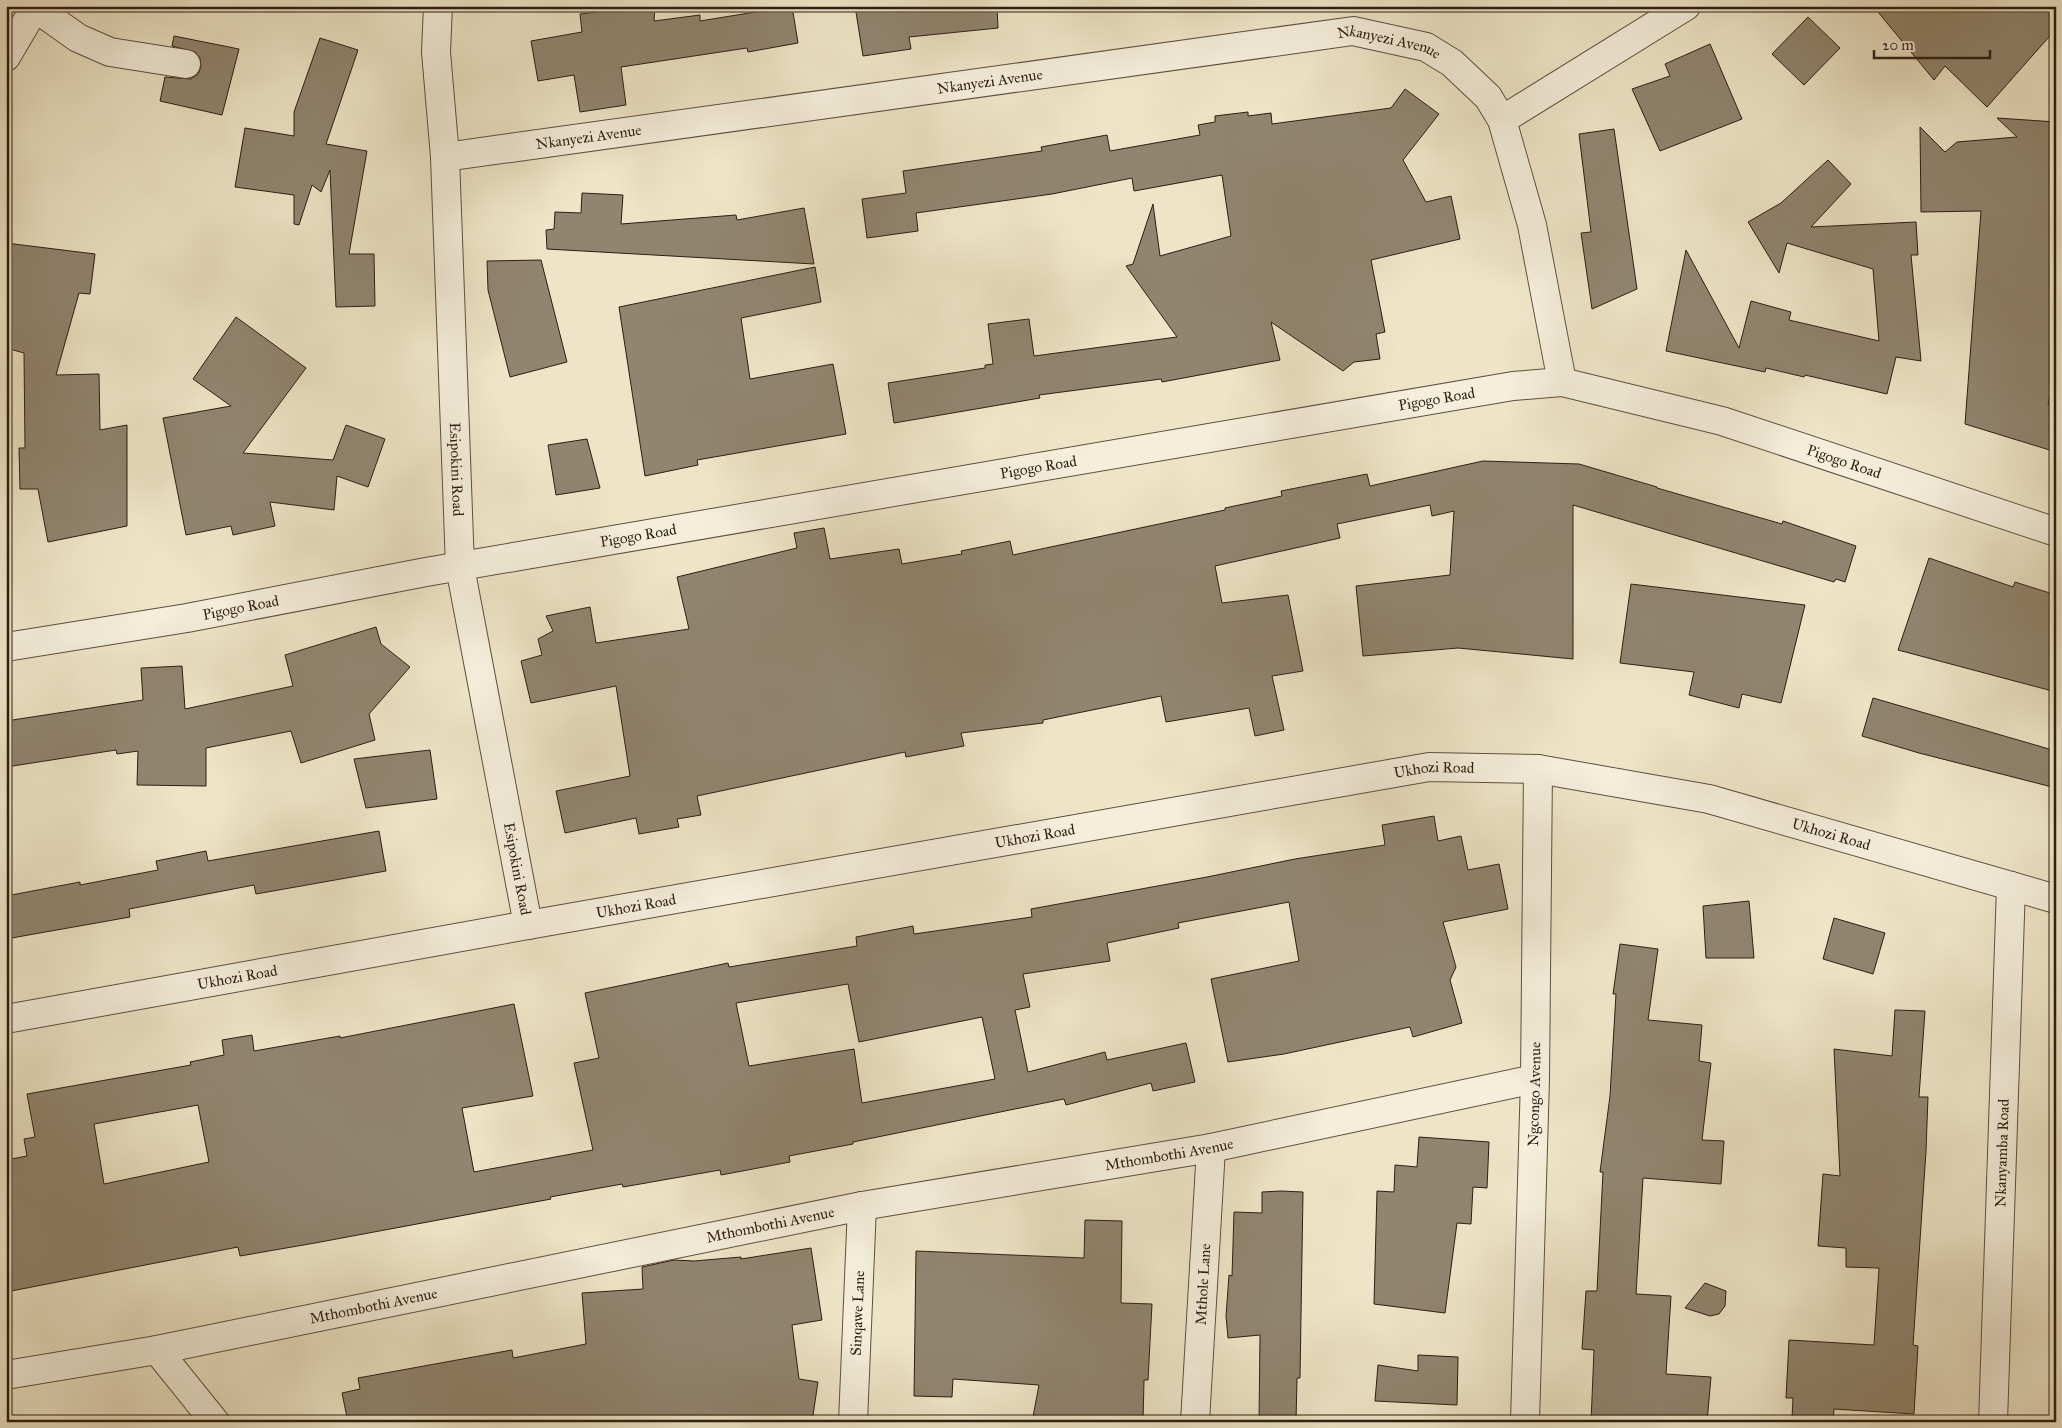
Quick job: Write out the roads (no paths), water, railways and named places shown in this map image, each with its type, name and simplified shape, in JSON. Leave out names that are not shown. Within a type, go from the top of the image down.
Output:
[{"type":"street","points":[[6,57],[37,6],[47,16],[78,38],[110,52],[186,64]]},
{"type":"street","name":"Esipokini Road","points":[[438,6],[436,52],[445,157],[460,567],[528,925]]},
{"type":"street","points":[[1502,120],[1686,6]]},
{"type":"street","name":"Nkanyezi Avenue","points":[[445,157],[1353,31],[1426,47],[1452,63],[1488,97],[1502,120],[1532,225],[1562,382]]},
{"type":"street","name":"Pigogo Road","points":[[6,647],[186,618],[460,567],[1503,388],[1562,382],[1722,421],[2056,532]]},
{"type":"street","name":"Ukhozi Road","points":[[6,1019],[528,925],[1429,767],[1538,768],[1708,799],[2056,900]]},
{"type":"street","name":"Ngcongo Avenue","points":[[1525,1422],[1535,1079],[1538,768]]},
{"type":"street","name":"Nkanyamba Road","points":[[1992,1422],[2011,886]]},
{"type":"street","name":"Mthombothi Avenue","points":[[6,1375],[157,1350],[862,1206],[1211,1148],[1535,1079]]},
{"type":"street","name":"Mthole Lane","points":[[1195,1422],[1211,1148]]},
{"type":"street","name":"Sinqawe Lane","points":[[853,1422],[862,1206]]},
{"type":"street","points":[[157,1350],[215,1422]]}]
